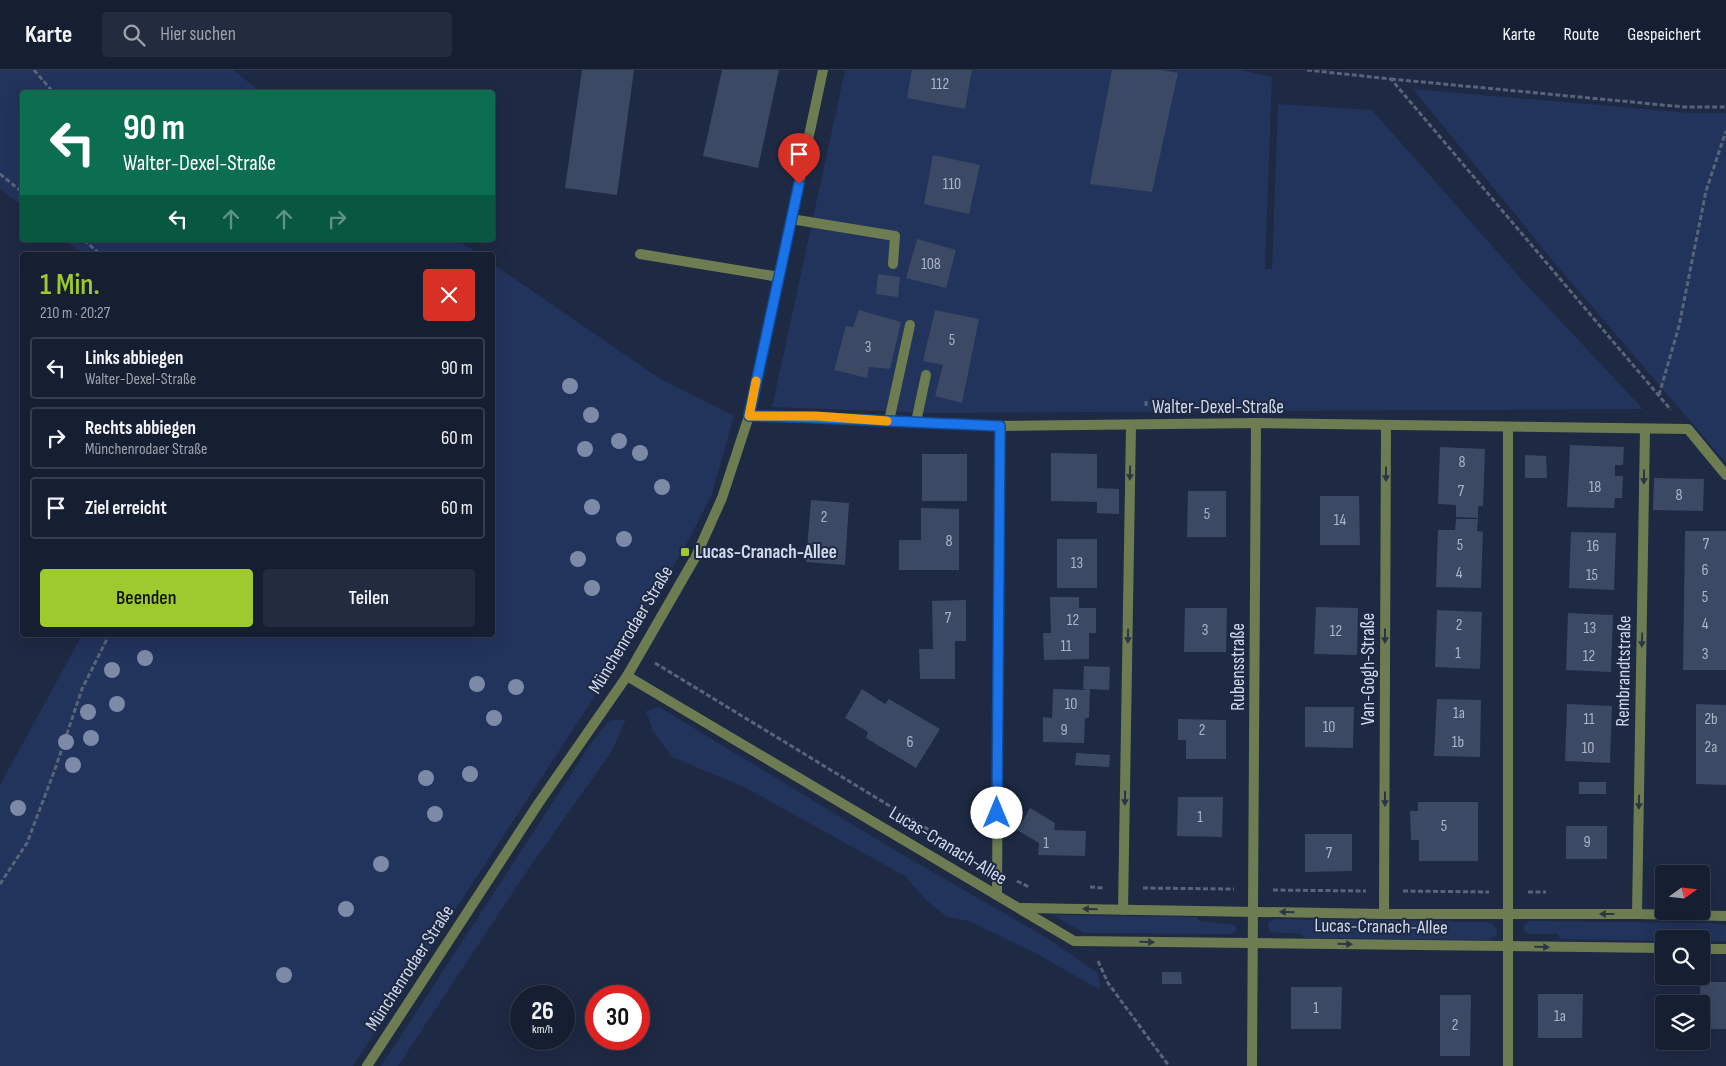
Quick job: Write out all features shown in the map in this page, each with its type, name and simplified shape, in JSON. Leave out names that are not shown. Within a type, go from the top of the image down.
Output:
[{"type":"street","name":"Münchenrodaer Straße","points":[[367,1066],[538,804],[627,676],[696,556],[722,498],[749,416],[823,70]]},
{"type":"street","points":[[792,219],[895,236],[893,264]]},
{"type":"street","points":[[640,254],[779,277]]},
{"type":"street","points":[[889,421],[910,325]]},
{"type":"street","points":[[916,422],[926,375]]},
{"type":"street","name":"Walter-Dexel-Straße","points":[[749,416],[816,416],[1000,426],[1256,423],[1688,429]]},
{"type":"street","name":"Rubensstraße","points":[[1254,911],[1256,423]]},
{"type":"street","points":[[1123,910],[1131,425]]},
{"type":"street","name":"Van-Gogh-Straße","points":[[1384,914],[1386,425]]},
{"type":"street","points":[[997,895],[1000,426]]},
{"type":"street","points":[[1508,428],[1508,1066]]},
{"type":"street","name":"Rembrandtstraße","points":[[1637,914],[1645,428]]},
{"type":"street","points":[[1688,429],[1726,475]]},
{"type":"street","name":"Lucas-Cranach-Allee","points":[[627,676],[1074,941],[1655,948]]},
{"type":"street","name":"Lucas-Cranach-Allee","points":[[1020,908],[1384,914],[1726,916]]},
{"type":"street","points":[[1252,1066],[1254,911]]},
{"type":"street","points":[[1710,949],[1726,949]]},
{"type":"path","points":[[34,70],[52,90]]},
{"type":"path","points":[[1307,70],[1684,107],[1726,107]]},
{"type":"path","points":[[1391,79],[1688,429]]},
{"type":"path","points":[[1659,395],[1679,326],[1706,191],[1726,131]]},
{"type":"path","points":[[0,174],[20,190]]},
{"type":"path","points":[[86,242],[98,252]]},
{"type":"path","points":[[0,884],[26,843],[54,772],[82,689],[108,637]]},
{"type":"path","points":[[1074,941],[1097,959],[1108,983],[1169,1066]]},
{"type":"shaded area","points":[[0,70],[233,70],[258,90],[20,90],[20,204],[0,189]]},
{"type":"shaded area","points":[[845,70],[1240,70],[1272,77],[1265,269],[1272,269],[1278,104],[1372,110],[1524,282],[1643,409],[930,413],[772,407]]},
{"type":"shaded area","points":[[1413,89],[1690,113],[1726,113],[1726,463],[1553,261]]},
{"type":"shaded area","points":[[68,242],[461,242],[476,252],[80,252]]},
{"type":"shaded area","points":[[495,265],[659,378],[734,416],[712,494],[686,545],[616,664],[353,1066],[0,1066],[0,785],[81,637],[495,637]]},
{"type":"shaded area","points":[[659,707],[893,849],[1047,938],[1098,973],[1100,990],[1039,955],[969,921],[947,917],[927,901],[905,876],[742,786],[672,757],[653,731],[646,711]]},
{"type":"shaded area","points":[[626,719],[612,751],[527,871],[398,1066],[381,1066],[592,742],[609,721]]},
{"type":"shaded area","points":[[1053,915],[1196,917],[1199,921],[1235,925],[1236,931],[1232,934],[1084,933]]},
{"type":"shaded area","points":[[1275,919],[1484,922],[1494,926],[1497,935],[1487,940],[1305,938],[1301,934],[1270,932],[1268,922]]},
{"type":"shaded area","points":[[1530,921],[1710,923],[1726,925],[1726,941],[1710,941],[1710,930],[1655,930],[1655,941],[1560,939],[1558,934],[1529,934],[1525,932],[1524,925]]},
{"type":"building","points":[[582,70],[634,70],[617,195],[565,188]]},
{"type":"building","points":[[722,70],[779,70],[758,168],[703,156]]},
{"type":"building","points":[[912,70],[972,70],[965,109],[907,98]]},
{"type":"building","points":[[1112,70],[1162,70],[1178,73],[1152,192],[1090,184]]},
{"type":"building","points":[[933,155],[980,165],[969,214],[924,204]]},
{"type":"building","points":[[917,239],[956,250],[946,288],[906,278]]},
{"type":"building","points":[[878,274],[900,277],[898,297],[876,294]]},
{"type":"building","points":[[859,310],[901,322],[890,369],[869,367],[867,378],[834,370],[846,326],[853,327]]},
{"type":"building","points":[[935,310],[979,319],[962,403],[935,396],[943,365],[923,361]]},
{"type":"building","points":[[1570,445],[1624,447],[1623,465],[1615,465],[1615,476],[1623,476],[1622,498],[1615,498],[1614,508],[1567,507]]},
{"type":"building","points":[[1440,447],[1485,449],[1483,506],[1478,506],[1478,518],[1456,517],[1456,505],[1438,504]]},
{"type":"building","points":[[1051,453],[1097,454],[1097,488],[1119,489],[1119,514],[1097,513],[1097,502],[1051,501]]},
{"type":"building","points":[[922,454],[967,454],[967,501],[922,501]]},
{"type":"building","points":[[1525,455],[1546,456],[1547,478],[1525,478]]},
{"type":"building","points":[[1654,478],[1704,479],[1703,511],[1653,510]]},
{"type":"building","points":[[1188,491],[1226,491],[1226,537],[1187,537]]},
{"type":"building","points":[[1320,496],[1359,496],[1360,545],[1320,545]]},
{"type":"building","points":[[811,500],[849,503],[845,565],[806,562]]},
{"type":"building","points":[[921,508],[959,509],[959,570],[899,570],[899,540],[921,540]]},
{"type":"building","points":[[1456,519],[1478,519],[1477,531],[1483,532],[1481,588],[1436,587],[1438,530],[1455,530]]},
{"type":"building","points":[[1685,531],[1726,531],[1726,670],[1683,670]]},
{"type":"building","points":[[1571,532],[1616,533],[1614,590],[1569,588]]},
{"type":"building","points":[[1057,539],[1097,539],[1097,588],[1057,588]]},
{"type":"building","points":[[1050,597],[1079,597],[1079,608],[1096,608],[1096,633],[1089,633],[1089,659],[1044,660],[1043,633],[1051,633]]},
{"type":"building","points":[[966,600],[966,641],[955,641],[955,679],[920,679],[919,649],[933,649],[932,601]]},
{"type":"building","points":[[1316,607],[1358,608],[1357,655],[1314,654]]},
{"type":"building","points":[[1185,608],[1227,608],[1226,652],[1184,652]]},
{"type":"building","points":[[1437,610],[1482,612],[1480,669],[1435,667]]},
{"type":"building","points":[[1568,613],[1613,615],[1611,672],[1566,670]]},
{"type":"building","points":[[1084,666],[1110,667],[1109,690],[1090,689],[1089,718],[1085,718],[1084,743],[1043,742],[1043,717],[1052,718],[1053,689],[1088,690],[1083,689]]},
{"type":"building","points":[[862,689],[885,704],[889,699],[940,729],[916,768],[866,738],[868,732],[845,718]]},
{"type":"building","points":[[1437,699],[1481,700],[1480,757],[1434,756]]},
{"type":"building","points":[[1567,704],[1612,706],[1610,763],[1565,761]]},
{"type":"building","points":[[1696,704],[1726,705],[1726,785],[1696,784]]},
{"type":"building","points":[[1305,707],[1354,707],[1353,748],[1305,747]]},
{"type":"building","points":[[1178,719],[1226,720],[1226,759],[1186,759],[1186,740],[1178,740]]},
{"type":"building","points":[[1076,753],[1110,755],[1109,767],[1075,765]]},
{"type":"building","points":[[1579,782],[1606,782],[1606,794],[1579,794]]},
{"type":"building","points":[[1178,797],[1223,797],[1222,837],[1177,836]]},
{"type":"building","points":[[1418,802],[1478,802],[1478,861],[1419,861],[1419,840],[1411,840],[1410,811],[1418,811]]},
{"type":"building","points":[[1030,808],[1055,823],[1054,830],[1086,831],[1085,856],[1038,855],[1039,843],[1017,830]]},
{"type":"building","points":[[1566,826],[1607,826],[1607,859],[1566,859]]},
{"type":"building","points":[[1305,834],[1352,834],[1352,871],[1305,872]]},
{"type":"building","points":[[1162,972],[1181,972],[1182,984],[1162,984]]},
{"type":"building","points":[[1710,982],[1726,982],[1726,1029],[1710,1029],[1710,995],[1700,995],[1700,985],[1710,985]]},
{"type":"building","points":[[1291,987],[1342,987],[1341,1029],[1291,1029]]},
{"type":"building","points":[[1538,994],[1583,994],[1582,1038],[1538,1038]]},
{"type":"building","points":[[1440,995],[1471,995],[1470,1056],[1440,1056]]},
{"type":"slow traffic","points":[[756,381],[749,416],[816,416],[887,421]]},
{"type":"place","name":"Lucas-Cranach-Allee","points":[[685,552]]},
{"type":"route","points":[[799,184],[749,416],[816,416],[856,420],[1000,426],[997,813]]}]
